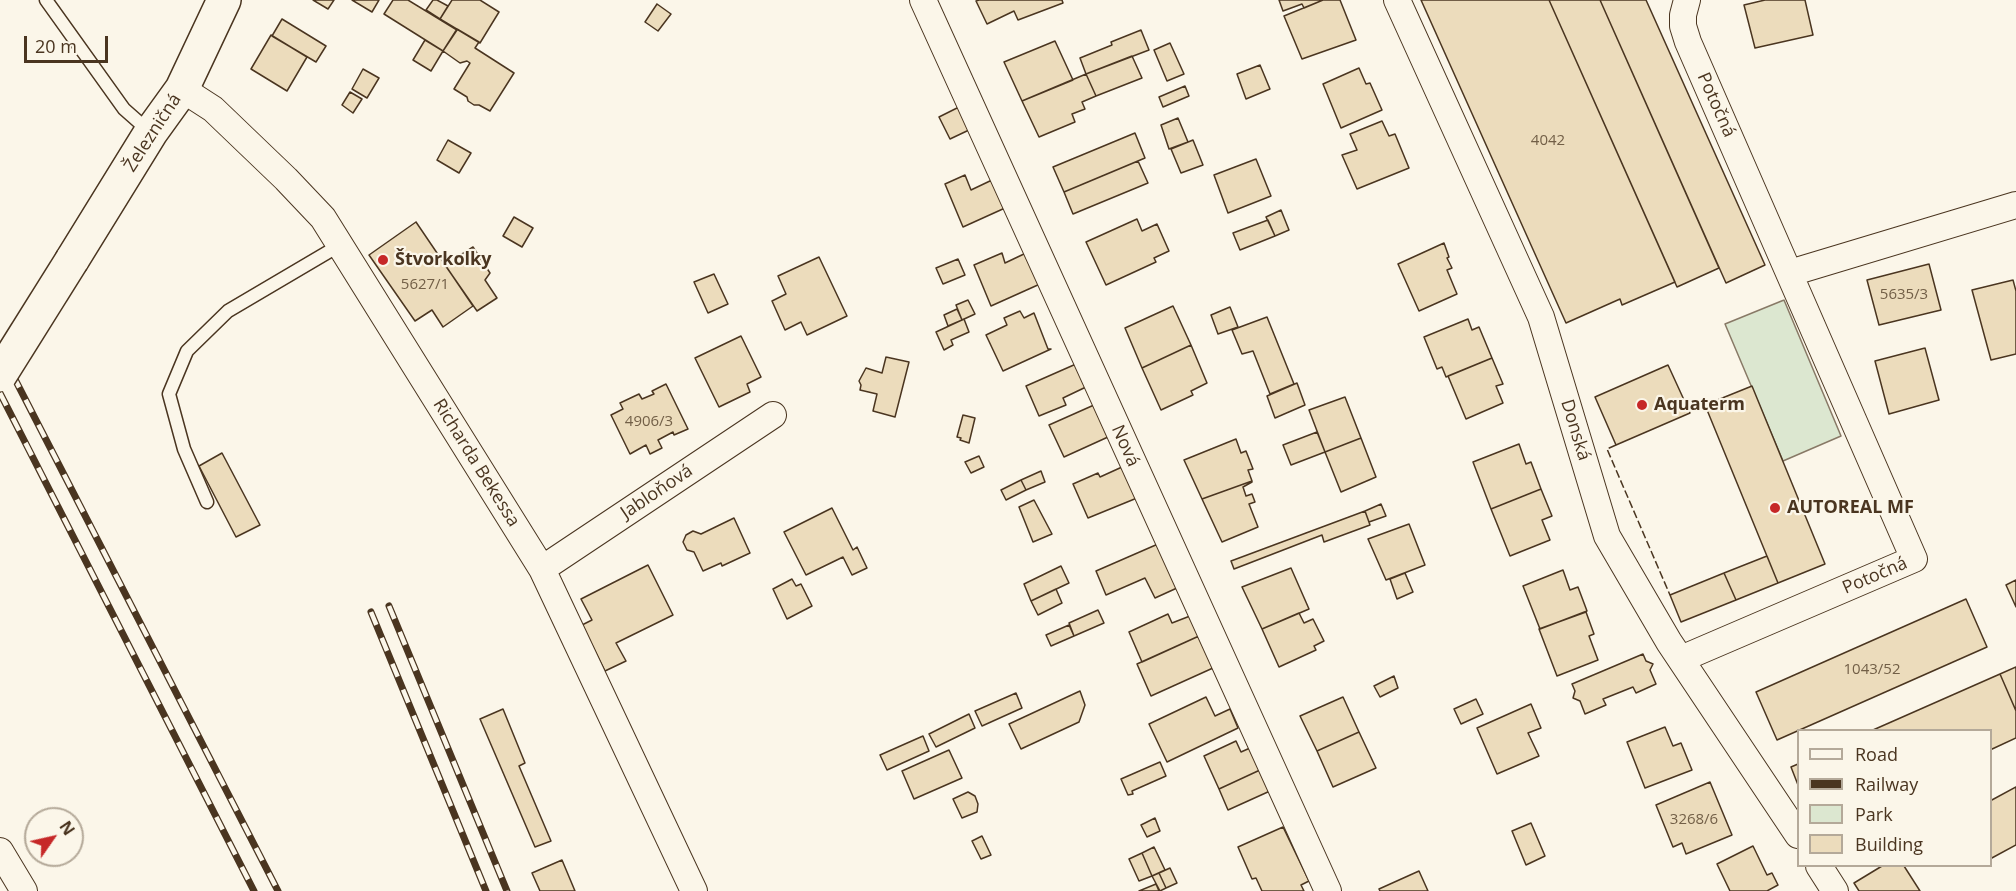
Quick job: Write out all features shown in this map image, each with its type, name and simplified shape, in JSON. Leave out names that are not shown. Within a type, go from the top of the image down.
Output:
[{"type":"street","name":"Železničná","points":[[0,375],[151,132],[182,89],[224,0]]},
{"type":"street","name":"Nová","points":[[923,0],[1328,891]]},
{"type":"street","name":"Donská","points":[[1397,0],[1540,317],[1607,536],[1669,642],[1797,834]]},
{"type":"street","name":"Potočná","points":[[1681,659],[1914,559],[1688,42],[1683,27],[1687,0]]},
{"type":"street","name":"Richarda Bekessa","points":[[182,89],[213,109],[323,218],[542,569],[694,891]]},
{"type":"street","points":[[1790,273],[2016,205]]},
{"type":"street","name":"Jabloňová","points":[[542,569],[773,415]]},
{"type":"street","points":[[0,851],[24,891]]},
{"type":"street","points":[[1819,867],[1836,891]]},
{"type":"lane","points":[[46,0],[124,109],[151,132]]},
{"type":"lane","points":[[207,502],[184,449],[169,394],[187,351],[228,311],[340,245]]},
{"type":"green space","points":[[1784,300],[1841,436],[1783,461],[1725,324]]},
{"type":"building","points":[[313,0],[334,0],[328,9]]},
{"type":"building","points":[[352,0],[379,0],[372,12]]},
{"type":"building","points":[[393,0],[408,0],[457,30],[443,51],[384,14]]},
{"type":"building","points":[[433,0],[448,6],[440,19],[426,10]]},
{"type":"building","points":[[452,0],[480,0],[499,12],[480,43],[440,19]]},
{"type":"building","points":[[1062,0],[1063,3],[1018,20],[1014,11],[987,24],[976,1]]},
{"type":"building","points":[[1279,0],[1323,0],[1304,8],[1302,4],[1283,11]]},
{"type":"building","points":[[1323,0],[1340,0],[1356,40],[1302,59],[1284,16]]},
{"type":"building","points":[[1421,0],[1549,0],[1675,282],[1622,305],[1620,299],[1566,323]]},
{"type":"building","points":[[1549,0],[1600,0],[1719,268],[1677,287]]},
{"type":"building","points":[[1600,0],[1646,0],[1765,265],[1726,283]]},
{"type":"building","points":[[1765,0],[1805,0],[1813,35],[1755,48],[1744,5]]},
{"type":"building","points":[[657,4],[671,14],[658,31],[645,22]]},
{"type":"building","points":[[282,19],[326,46],[316,62],[272,36]]},
{"type":"building","points":[[457,29],[479,42],[475,48],[514,73],[490,111],[474,105],[468,101],[467,97],[454,89],[470,63],[467,61],[460,63],[443,51]]},
{"type":"building","points":[[1141,30],[1149,50],[1086,74],[1080,58]]},
{"type":"building","points":[[271,35],[307,57],[287,91],[251,69]]},
{"type":"building","points":[[425,40],[443,51],[431,71],[413,60]]},
{"type":"building","points":[[1055,41],[1073,80],[1022,101],[1004,62]]},
{"type":"building","points":[[1170,43],[1184,74],[1167,81],[1154,50]]},
{"type":"building","points":[[1132,56],[1142,78],[1096,96],[1086,74]]},
{"type":"building","points":[[1260,65],[1270,89],[1246,99],[1237,74]]},
{"type":"building","points":[[1359,68],[1366,84],[1370,83],[1382,110],[1341,128],[1323,84]]},
{"type":"building","points":[[363,69],[379,78],[367,98],[352,89]]},
{"type":"building","points":[[1086,74],[1096,96],[1082,102],[1085,109],[1072,114],[1075,122],[1039,137],[1022,101]]},
{"type":"building","points":[[1185,86],[1189,96],[1163,107],[1159,97]]},
{"type":"building","points":[[350,92],[362,99],[353,113],[342,105]]},
{"type":"building","points":[[959,107],[969,130],[950,139],[939,117]]},
{"type":"building","points":[[1178,118],[1188,142],[1169,149],[1161,125]]},
{"type":"building","points":[[1382,121],[1389,136],[1395,134],[1409,168],[1357,189],[1342,155],[1357,150],[1350,134]]},
{"type":"building","points":[[1135,133],[1145,158],[1064,192],[1053,167]]},
{"type":"building","points":[[448,140],[471,153],[459,173],[437,160]]},
{"type":"building","points":[[1193,140],[1203,165],[1181,173],[1171,149]]},
{"type":"building","points":[[1256,159],[1271,196],[1228,213],[1214,175]]},
{"type":"building","points":[[1138,161],[1148,183],[1073,214],[1064,192]]},
{"type":"building","points":[[965,175],[971,190],[992,180],[1005,208],[963,227],[945,184]]},
{"type":"building","points":[[1281,210],[1289,230],[1275,236],[1266,217]]},
{"type":"building","points":[[514,217],[533,228],[522,247],[503,236]]},
{"type":"building","points":[[1137,219],[1142,231],[1157,224],[1169,251],[1154,258],[1156,262],[1106,285],[1086,242]]},
{"type":"building","points":[[1268,220],[1275,236],[1240,250],[1233,233]]},
{"type":"building","points":[[416,222],[473,306],[443,327],[432,310],[415,321],[369,255]]},
{"type":"building","points":[[1444,243],[1452,268],[1447,270],[1457,294],[1419,311],[1398,264]]},
{"type":"building","points":[[473,247],[490,273],[485,280],[497,298],[477,311],[445,265]]},
{"type":"building","points":[[1002,253],[1005,263],[1026,253],[1040,284],[991,306],[974,265]]},
{"type":"building","points":[[819,257],[847,316],[807,335],[801,322],[785,330],[772,301],[786,294],[778,276]]},
{"type":"building","points":[[958,259],[965,275],[943,284],[936,268]]},
{"type":"building","points":[[1929,264],[1941,310],[1879,325],[1867,280]]},
{"type":"building","points":[[714,274],[728,304],[708,313],[694,282]]},
{"type":"building","points":[[2013,280],[2016,291],[2016,354],[1991,360],[1972,290]]},
{"type":"building","points":[[968,300],[975,314],[962,320],[956,305]]},
{"type":"building","points":[[1173,306],[1191,345],[1142,368],[1125,328]]},
{"type":"building","points":[[1230,307],[1238,327],[1218,334],[1211,315]]},
{"type":"building","points":[[957,309],[962,320],[948,326],[944,315]]},
{"type":"building","points":[[1020,311],[1024,318],[1034,313],[1048,349],[1051,349],[1003,371],[986,335],[1007,325],[1004,318]]},
{"type":"building","points":[[1267,317],[1294,384],[1270,394],[1253,351],[1242,354],[1232,330]]},
{"type":"building","points":[[964,319],[969,332],[951,340],[953,345],[944,350],[936,332]]},
{"type":"building","points":[[1468,319],[1472,330],[1479,327],[1492,358],[1446,377],[1442,367],[1437,369],[1424,337]]},
{"type":"building","points":[[741,336],[761,377],[747,384],[750,392],[719,407],[695,358]]},
{"type":"building","points":[[1191,345],[1207,383],[1191,391],[1193,395],[1161,410],[1142,368]]},
{"type":"building","points":[[1925,348],[1939,400],[1889,414],[1875,361]]},
{"type":"building","points":[[886,357],[909,362],[895,417],[873,411],[877,394],[860,390],[859,381],[866,368],[882,373]]},
{"type":"building","points":[[1492,358],[1503,384],[1496,386],[1503,403],[1466,419],[1448,376]]},
{"type":"building","points":[[1076,364],[1086,387],[1063,398],[1066,405],[1039,416],[1026,386]]},
{"type":"building","name":"Aquaterm","points":[[1668,365],[1690,413],[1616,445],[1595,397]]},
{"type":"building","points":[[1297,383],[1305,405],[1275,418],[1267,396]]},
{"type":"building","points":[[666,384],[688,429],[674,435],[673,432],[658,440],[662,448],[650,454],[646,445],[630,454],[611,415],[623,409],[620,403],[639,394],[642,399],[654,394],[652,391]]},
{"type":"building","name":"AUTOREAL MF","points":[[1752,386],[1825,564],[1778,583],[1705,405]]},
{"type":"building","points":[[1345,397],[1361,438],[1325,452],[1309,410]]},
{"type":"building","points":[[1094,405],[1108,437],[1064,457],[1049,425]]},
{"type":"building","points":[[963,415],[975,418],[969,443],[957,437]]},
{"type":"building","points":[[1317,432],[1325,452],[1291,465],[1283,445]]},
{"type":"building","points":[[1361,438],[1376,477],[1341,492],[1325,452]]},
{"type":"building","points":[[1236,439],[1241,453],[1246,451],[1253,469],[1248,470],[1252,481],[1202,499],[1184,460]]},
{"type":"building","points":[[1519,444],[1526,464],[1531,462],[1541,489],[1491,509],[1473,462]]},
{"type":"building","points":[[222,453],[260,525],[236,537],[199,466]]},
{"type":"building","points":[[979,456],[984,467],[971,473],[965,462]]},
{"type":"building","points":[[1122,467],[1137,498],[1088,518],[1073,484],[1098,473],[1100,477]]},
{"type":"building","points":[[1041,471],[1045,482],[1026,490],[1021,480]]},
{"type":"building","points":[[1021,480],[1026,490],[1006,500],[1001,490]]},
{"type":"building","points":[[1252,481],[1243,487],[1246,496],[1252,494],[1255,502],[1249,504],[1258,527],[1222,542],[1202,499]]},
{"type":"building","points":[[1541,489],[1552,516],[1542,520],[1550,540],[1510,556],[1491,509]]},
{"type":"building","points":[[1034,500],[1052,534],[1033,542],[1019,507]]},
{"type":"building","points":[[1381,504],[1386,516],[1369,522],[1365,511]]},
{"type":"building","points":[[832,508],[853,550],[857,547],[867,568],[852,575],[843,557],[806,575],[784,532]]},
{"type":"building","points":[[1365,511],[1370,525],[1324,542],[1322,535],[1234,569],[1231,561]]},
{"type":"building","points":[[734,518],[750,553],[722,566],[721,563],[703,571],[694,552],[687,550],[683,542],[686,535],[693,531],[701,534]]},
{"type":"building","points":[[1409,524],[1425,565],[1386,580],[1368,539]]},
{"type":"building","points":[[1158,544],[1177,588],[1155,598],[1145,578],[1106,595],[1096,571]]},
{"type":"building","points":[[1767,556],[1778,583],[1736,600],[1724,573]]},
{"type":"building","points":[[648,565],[673,615],[616,643],[626,661],[605,671],[582,625],[592,620],[581,599]]},
{"type":"building","points":[[1061,566],[1069,583],[1031,601],[1024,584]]},
{"type":"building","points":[[1291,568],[1309,609],[1262,629],[1242,587]]},
{"type":"building","points":[[1563,570],[1570,590],[1578,587],[1587,611],[1540,629],[1523,586]]},
{"type":"building","points":[[1405,573],[1413,592],[1397,599],[1390,579]]},
{"type":"building","points":[[1724,573],[1736,600],[1681,622],[1670,595]]},
{"type":"building","points":[[792,579],[796,586],[801,584],[812,606],[787,619],[773,589]]},
{"type":"building","points":[[2016,580],[2016,607],[2006,585]]},
{"type":"building","points":[[1056,589],[1062,603],[1038,615],[1031,601]]},
{"type":"building","points":[[1966,599],[1987,647],[1802,729],[1797,729],[1797,731],[1777,740],[1756,692]]},
{"type":"building","points":[[1098,610],[1104,623],[1074,636],[1069,623]]},
{"type":"building","points":[[1586,612],[1594,634],[1589,636],[1598,660],[1557,676],[1539,629]]},
{"type":"building","points":[[1299,613],[1304,623],[1313,619],[1324,641],[1314,646],[1316,650],[1279,667],[1262,629]]},
{"type":"building","points":[[1168,614],[1172,623],[1190,616],[1199,636],[1142,662],[1129,632]]},
{"type":"building","points":[[1069,625],[1074,636],[1051,646],[1046,635]]},
{"type":"building","points":[[1199,636],[1213,668],[1151,696],[1137,664]]},
{"type":"building","points":[[1643,654],[1646,661],[1653,664],[1650,670],[1656,684],[1636,693],[1633,687],[1603,699],[1606,705],[1585,714],[1580,701],[1573,698],[1575,691],[1572,684]]},
{"type":"building","points":[[2016,667],[2016,711],[2000,674]]},
{"type":"building","points":[[2000,674],[2016,711],[2016,738],[1992,749],[1992,729],[1875,729]]},
{"type":"building","points":[[1394,676],[1398,688],[1380,697],[1374,686]]},
{"type":"building","points":[[1080,691],[1085,705],[1079,722],[1021,749],[1009,724]]},
{"type":"building","points":[[1016,693],[1022,708],[982,726],[975,711]]},
{"type":"building","points":[[1206,697],[1215,716],[1230,709],[1238,728],[1167,762],[1149,724]]},
{"type":"building","points":[[1343,697],[1359,732],[1317,751],[1300,716]]},
{"type":"building","points":[[1476,699],[1483,714],[1461,724],[1454,709]]},
{"type":"building","points":[[1531,704],[1541,728],[1528,733],[1539,756],[1497,774],[1477,728]]},
{"type":"building","points":[[503,709],[525,763],[519,766],[551,841],[535,847],[480,719]]},
{"type":"building","points":[[969,714],[975,728],[936,747],[929,734]]},
{"type":"building","points":[[1665,727],[1673,746],[1681,743],[1692,770],[1645,788],[1627,742]]},
{"type":"building","points":[[1359,732],[1376,768],[1333,787],[1317,751]]},
{"type":"building","points":[[923,736],[929,751],[887,770],[880,755]]},
{"type":"building","points":[[1236,741],[1241,752],[1250,748],[1260,770],[1219,789],[1204,756]]},
{"type":"building","points":[[949,750],[962,778],[914,799],[902,771]]},
{"type":"building","points":[[1160,762],[1166,776],[1128,795],[1121,779]]},
{"type":"building","points":[[1797,764],[1797,782],[1791,767]]},
{"type":"building","points":[[1260,770],[1270,791],[1228,810],[1219,789]]},
{"type":"building","points":[[1710,782],[1732,835],[1686,854],[1682,843],[1673,847],[1656,805]]},
{"type":"building","points":[[2016,787],[2016,845],[1992,858],[1992,800]]},
{"type":"building","points":[[968,792],[975,796],[978,804],[977,812],[962,818],[953,799]]},
{"type":"building","points":[[1155,818],[1160,831],[1147,837],[1141,825]]},
{"type":"building","points":[[1531,823],[1545,856],[1526,865],[1512,831]]},
{"type":"building","points":[[1283,827],[1309,881],[1301,885],[1304,891],[1262,891],[1256,878],[1252,879],[1238,847]]},
{"type":"building","points":[[982,836],[991,855],[981,859],[972,841]]},
{"type":"building","points":[[1753,846],[1767,875],[1772,873],[1778,885],[1767,891],[1730,891],[1717,864]]},
{"type":"building","points":[[1154,847],[1165,870],[1152,876],[1142,853]]},
{"type":"building","points":[[1142,853],[1152,876],[1139,881],[1129,859]]},
{"type":"building","points":[[562,860],[575,891],[540,891],[532,873]]},
{"type":"building","points":[[1880,867],[1905,867],[1920,891],[1859,891],[1854,883]]},
{"type":"building","points":[[1170,868],[1177,883],[1166,888],[1159,873]]},
{"type":"building","points":[[1419,871],[1428,891],[1380,891],[1379,889]]},
{"type":"building","points":[[1159,873],[1166,888],[1160,891],[1152,876]]},
{"type":"building","points":[[1156,884],[1159,891],[1139,891]]},
{"type":"railway","points":[[0,350],[278,891]]},
{"type":"railway","points":[[0,393],[254,891]]},
{"type":"railway","points":[[389,606],[507,891]]},
{"type":"railway","points":[[371,612],[486,891]]},
{"type":"fence","points":[[1616,445],[1607,449],[1670,595]]},
{"type":"place","name":"Štvorkolky","points":[[383,260]]},
{"type":"place","name":"Aquaterm","points":[[1642,405]]},
{"type":"place","name":"AUTOREAL MF","points":[[1775,508]]}]
